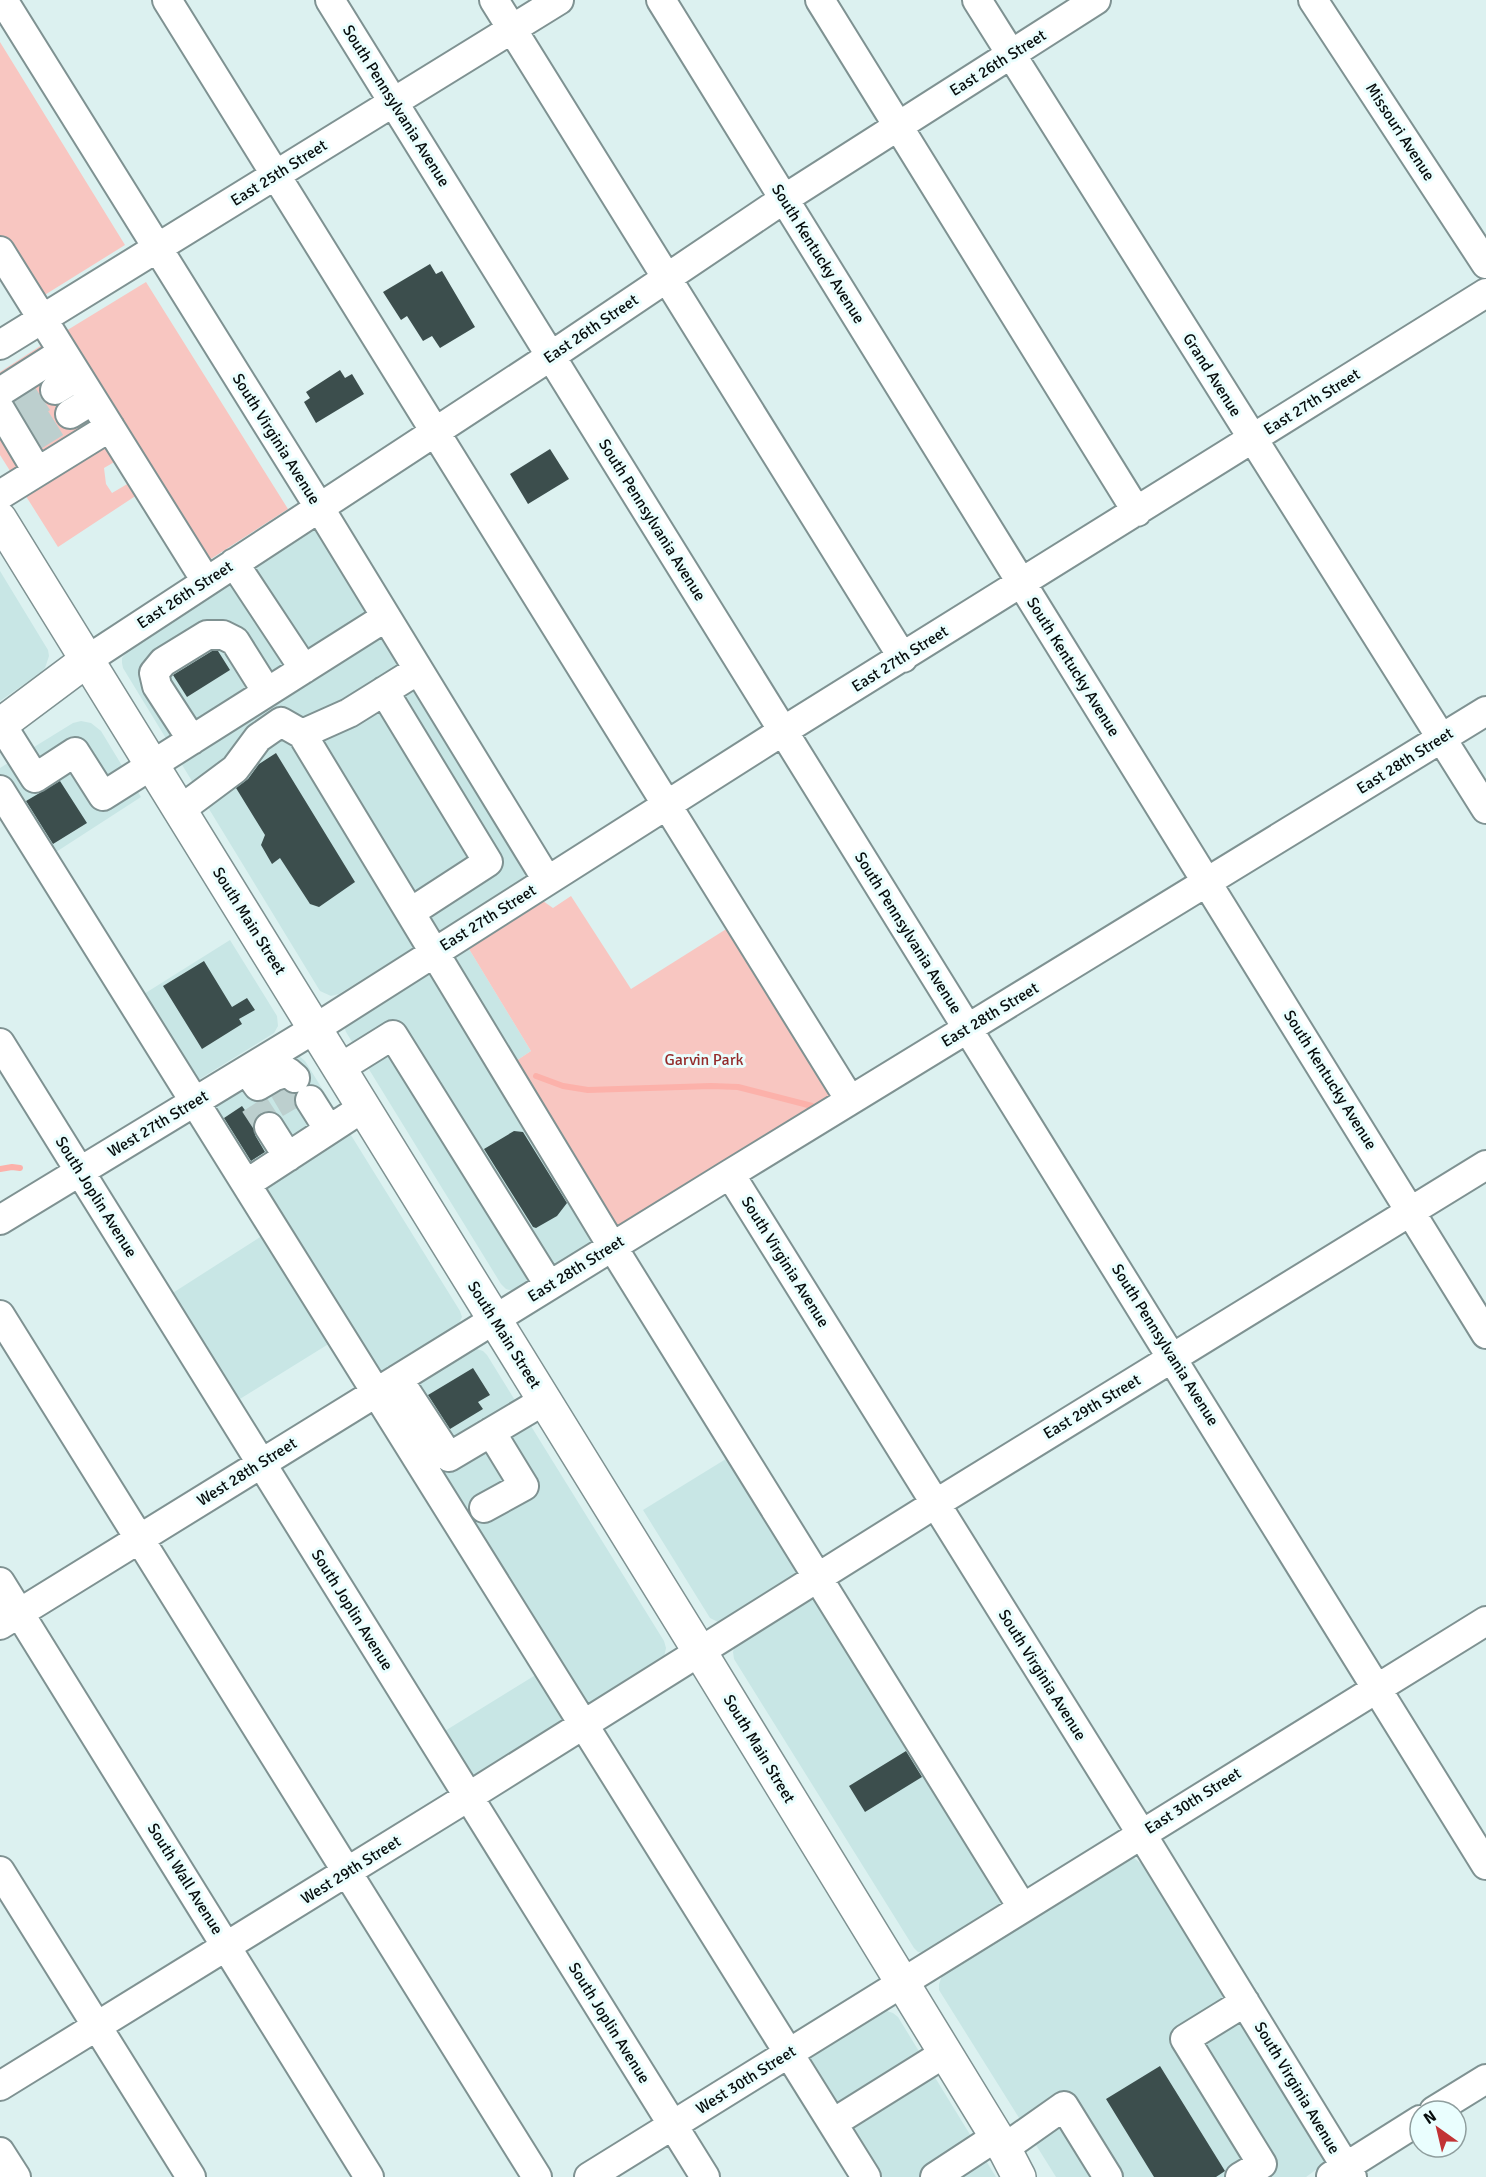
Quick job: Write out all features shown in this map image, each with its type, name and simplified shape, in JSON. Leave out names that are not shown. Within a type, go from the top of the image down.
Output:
[{"type":"main road","name":"South Main Street","points":[[0,519],[316,1028],[1010,2158]]},
{"type":"main road","points":[[0,724],[87,660]]},
{"type":"street","name":"South Virginia Avenue","points":[[3,0],[319,507],[547,880]]},
{"type":"street","points":[[167,0],[850,1100]]},
{"type":"street","name":"South Pennsylvania Avenue","points":[[330,0],[1486,1865]]},
{"type":"street","points":[[494,0],[903,658]]},
{"type":"street","name":"East 25th Street","points":[[0,345],[559,0]]},
{"type":"street","name":"South Kentucky Avenue","points":[[661,0],[1486,1334]]},
{"type":"street","points":[[820,0],[1137,512]]},
{"type":"street","name":"Grand Avenue","points":[[977,0],[1486,809]]},
{"type":"street","name":"East 26th Street","points":[[87,660],[550,356],[784,199],[1096,0]]},
{"type":"street","name":"Missouri Avenue","points":[[1313,0],[1486,264]]},
{"type":"street","points":[[0,251],[63,352],[67,383],[81,407],[110,427],[206,581]]},
{"type":"street","name":"East 27th Street","points":[[316,1028],[783,731],[1486,293]]},
{"type":"street","points":[[0,392],[63,352]]},
{"type":"street","points":[[16,426],[37,471]]},
{"type":"street","points":[[0,495],[110,427]]},
{"type":"street","points":[[234,563],[304,669]]},
{"type":"street","points":[[0,724],[35,778],[75,752],[103,796],[386,617]]},
{"type":"street","points":[[192,740],[157,686],[154,673],[164,662],[207,636],[223,635],[234,642],[267,692]]},
{"type":"street","points":[[302,734],[349,713],[418,669]]},
{"type":"street","points":[[384,691],[488,862],[411,912]]},
{"type":"street","name":"East 28th Street","points":[[495,1319],[1486,711]]},
{"type":"street","points":[[180,810],[236,769],[258,738],[281,722],[302,734],[612,1246],[1022,1907]]},
{"type":"street","points":[[443,788],[479,766]]},
{"type":"street","points":[[0,790],[246,1184],[387,1385],[584,1724],[866,2177]]},
{"type":"street","name":"West 27th Street","points":[[0,1220],[195,1102],[275,1096],[316,1028]]},
{"type":"street","points":[[340,1068],[393,1035],[549,1285]]},
{"type":"street","name":"South Joplin Avenue","points":[[0,1043],[705,2177]]},
{"type":"street","points":[[275,1096],[308,1144]]},
{"type":"street","points":[[275,1096],[308,1144]]},
{"type":"street","points":[[246,1184],[364,1107]]},
{"type":"street","name":"East 29th Street","points":[[700,1652],[935,1504],[1486,1165]]},
{"type":"street","name":"South Virginia Avenue","points":[[730,1174],[1245,2002],[1342,2174]]},
{"type":"street","points":[[0,1315],[537,2177]]},
{"type":"street","name":"West 28th Street","points":[[10,1619],[495,1319]]},
{"type":"street","points":[[387,1385],[448,1457],[544,1400]]},
{"type":"street","points":[[484,1508],[524,1486],[491,1432]]},
{"type":"street","name":"South Wall Avenue","points":[[0,1582],[10,1619],[227,1947],[369,2177]]},
{"type":"street","name":"East 30th Street","points":[[902,1983],[1486,1621]]},
{"type":"street","name":"West 29th Street","points":[[0,2086],[700,1652]]},
{"type":"street","points":[[0,1871],[191,2177]]},
{"type":"street","name":"West 30th Street","points":[[590,2177],[902,1983]]},
{"type":"street","points":[[1240,2177],[1262,2164],[1185,2040],[1245,2002]]},
{"type":"street","points":[[832,2123],[945,2053]]},
{"type":"street","points":[[1454,2099],[1486,2079]]},
{"type":"street","points":[[948,2173],[1010,2158],[1064,2106],[1108,2177]]},
{"type":"street","points":[[1342,2174],[1408,2128]]},
{"type":"street","points":[[0,2152],[16,2177]]},
{"type":"shaded area","points":[[313,529],[318,532],[527,871],[522,880],[339,994],[331,996],[320,991],[122,663],[122,658],[129,650],[302,532]]},
{"type":"shaded area","points":[[0,571],[48,650],[49,656],[45,668],[40,673],[0,701]]},
{"type":"shaded area","points":[[81,721],[91,723],[101,731],[141,797],[39,863],[0,801],[0,768],[73,723]]},
{"type":"shaded area","points":[[230,940],[277,1016],[278,1026],[274,1033],[182,1090],[128,1004]]},
{"type":"shaded area","points":[[466,944],[531,1051],[516,1061],[619,1228],[520,1289],[513,1291],[501,1284],[344,1026]]},
{"type":"shaded area","points":[[298,1055],[305,1061],[462,1317],[457,1327],[364,1386],[335,1340],[235,1402],[168,1296],[268,1232],[194,1110]]},
{"type":"shaded area","points":[[474,1348],[487,1355],[664,1641],[666,1648],[664,1657],[660,1660],[479,1773],[472,1775],[440,1734],[542,1671],[379,1404]]},
{"type":"shaded area","points":[[734,1454],[807,1569],[724,1621],[718,1622],[710,1618],[643,1510]]},
{"type":"shaded area","points":[[829,1584],[1024,1894],[924,1953],[914,1948],[734,1659],[733,1652],[736,1642]]},
{"type":"shaded area","points":[[1134,1858],[1143,1865],[1323,2154],[1324,2164],[1306,2177],[1056,2177],[939,1990],[943,1973],[1127,1860]]},
{"type":"shaded area","points":[[884,2010],[898,2017],[996,2177],[852,2177],[786,2069]]},
{"type":"green space","points":[[0,42],[125,245],[35,301],[0,245]]},
{"type":"green space","points":[[146,282],[288,509],[200,566],[56,337]]},
{"type":"green space","points":[[45,343],[116,461],[104,468],[106,484],[112,493],[129,483],[137,495],[58,547],[0,455],[0,372]]},
{"type":"green space","name":"Garvin Park","points":[[571,896],[631,989],[739,921],[842,1092],[619,1228],[516,1061],[531,1051],[466,944],[538,901],[543,901],[553,908]]},
{"type":"building","points":[[430,264],[436,274],[442,271],[475,327],[440,348],[432,336],[423,341],[407,316],[401,320],[383,292]]},
{"type":"building","points":[[340,370],[345,378],[352,374],[364,394],[316,423],[304,402],[310,398],[306,392]]},
{"type":"building","points":[[550,449],[569,479],[528,504],[510,474]]},
{"type":"building","points":[[212,651],[218,651],[230,670],[187,697],[173,675]]},
{"type":"building","points":[[276,753],[355,882],[319,907],[310,904],[280,858],[272,864],[261,845],[265,835],[236,788],[248,779],[259,764]]},
{"type":"building","points":[[60,781],[87,823],[53,844],[26,801]]},
{"type":"building","points":[[204,961],[232,1007],[247,998],[255,1010],[239,1019],[242,1024],[202,1049],[163,986]]},
{"type":"building","points":[[242,1106],[254,1123],[255,1135],[265,1152],[251,1161],[224,1118]]},
{"type":"building","points":[[514,1131],[523,1132],[567,1203],[557,1216],[536,1228],[533,1227],[484,1149]]},
{"type":"building","points":[[473,1368],[490,1395],[478,1402],[483,1409],[450,1429],[428,1395]]},
{"type":"building","points":[[906,1751],[922,1777],[865,1812],[849,1786]]},
{"type":"building","points":[[1160,2066],[1225,2171],[1216,2177],[1154,2177],[1106,2099]]},
{"type":"waterway","points":[[536,1076],[563,1086],[588,1090],[738,1087],[812,1106]]},
{"type":"waterway","points":[[0,1169],[20,1168]]},
{"type":"tunnel","points":[[19,414],[55,390]]},
{"type":"tunnel","points":[[32,438],[70,414]]},
{"type":"tunnel","points":[[282,1087],[295,1109]]},
{"type":"tunnel","points":[[254,1104],[269,1127]]}]
